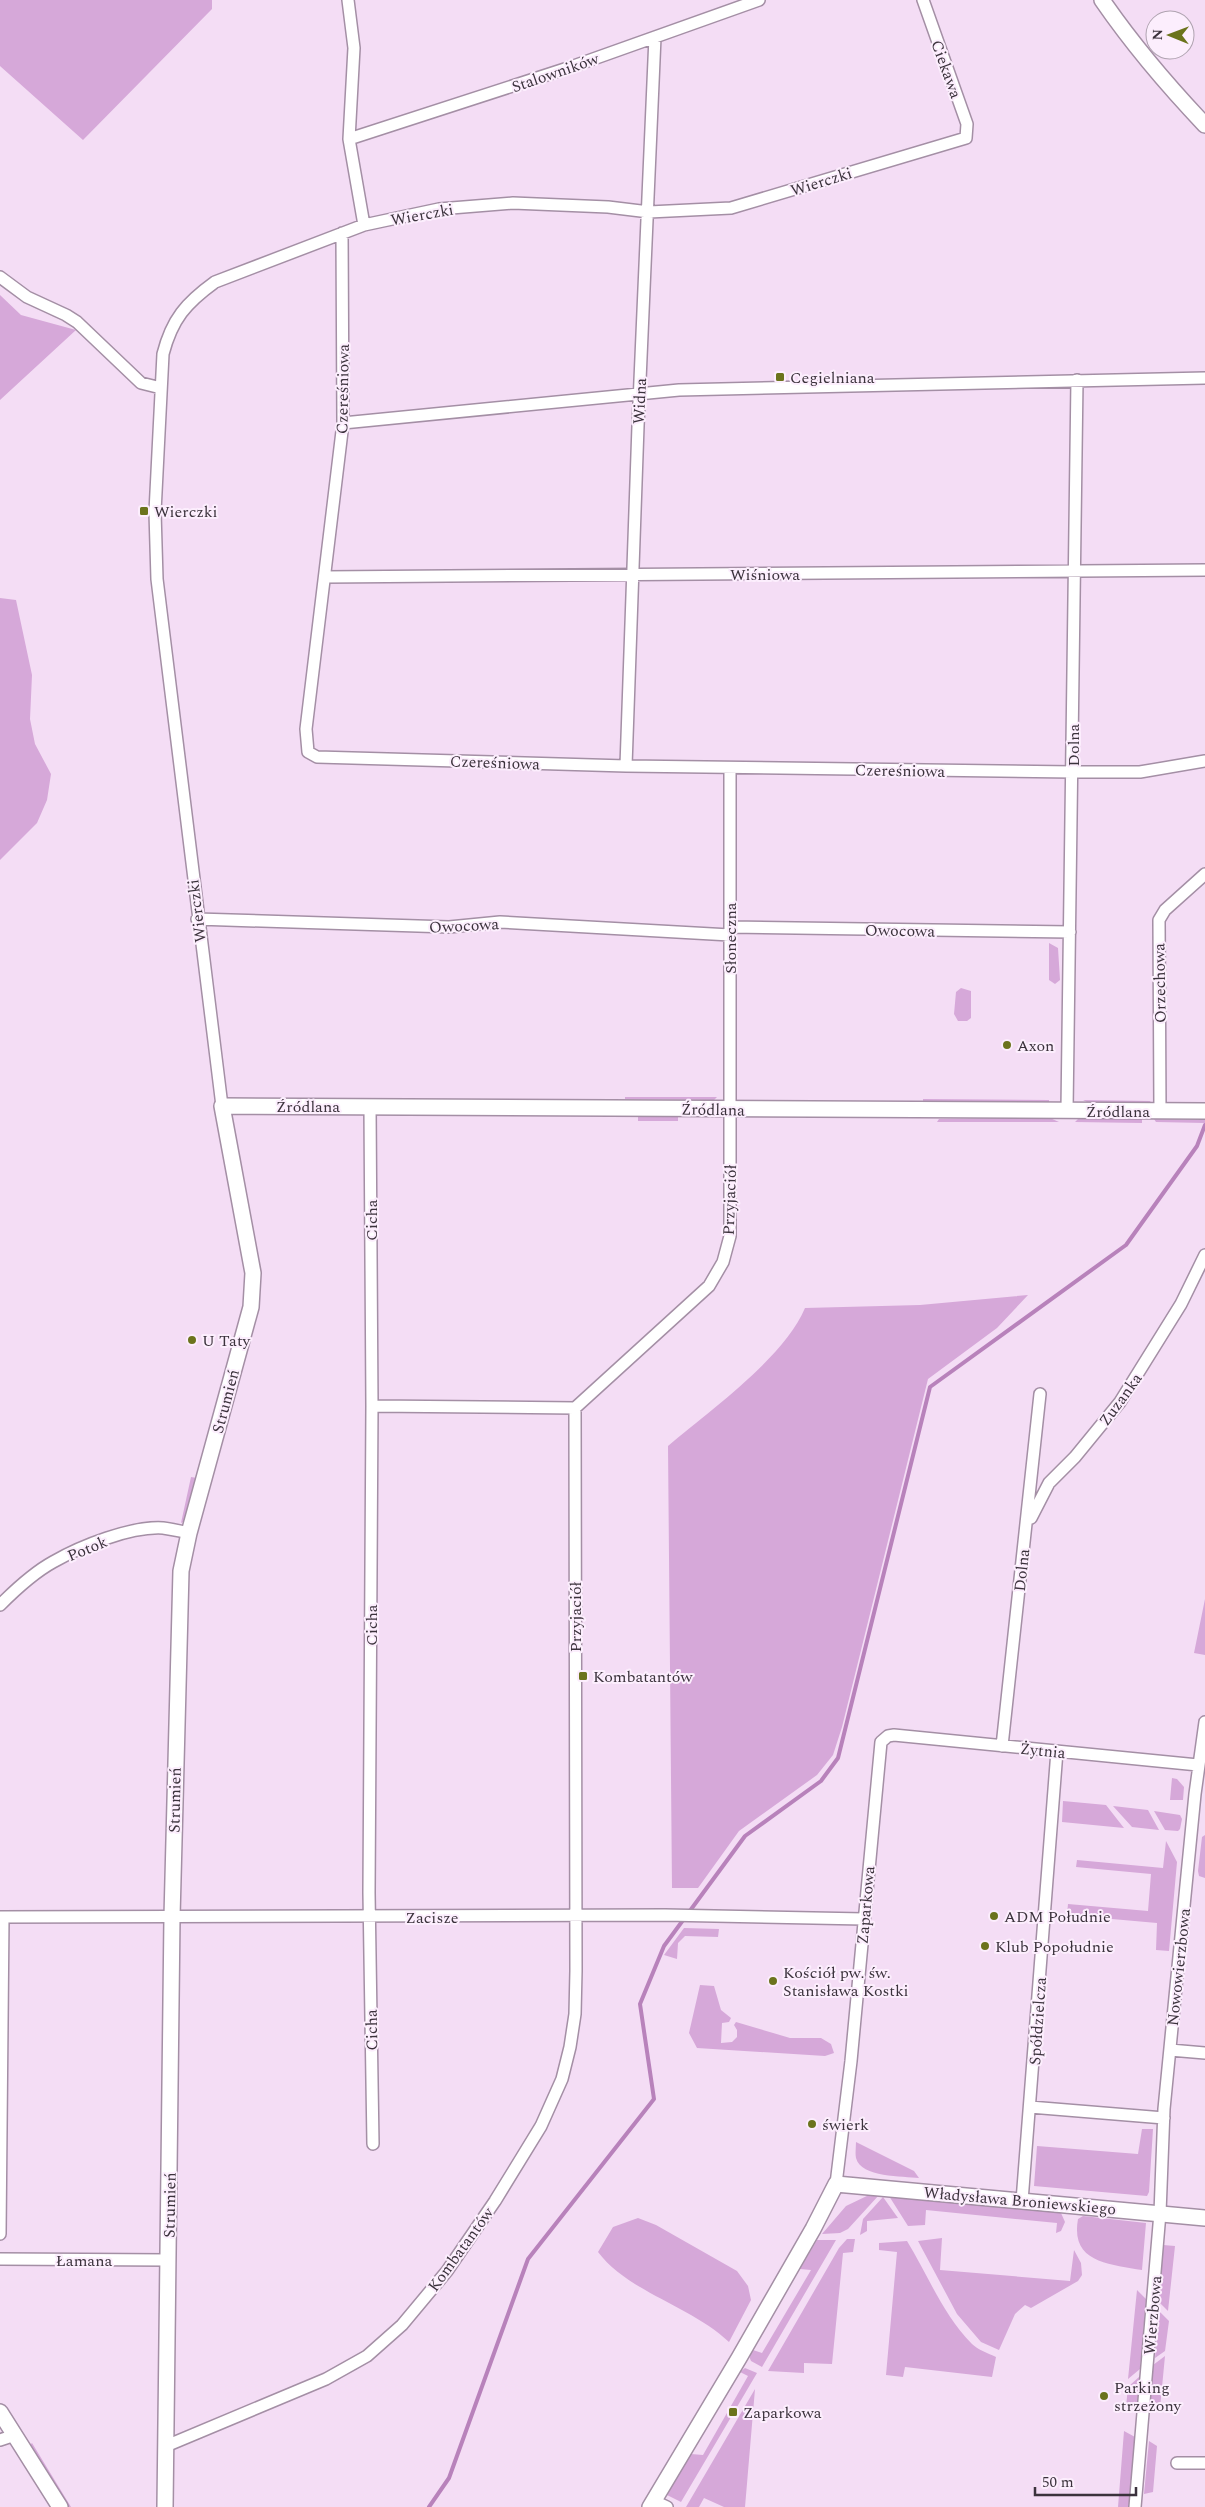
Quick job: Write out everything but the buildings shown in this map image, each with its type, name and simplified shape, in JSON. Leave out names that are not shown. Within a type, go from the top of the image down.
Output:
[{"type":"street","points":[[348,0],[354,48],[349,139],[364,225]]},
{"type":"street","name":"Stalowników","points":[[349,139],[488,95],[759,0]]},
{"type":"street","name":"Ciekawa","points":[[923,0],[967,124],[966,138]]},
{"type":"street","points":[[1102,0],[1127,37],[1159,76],[1205,125]]},
{"type":"street","name":"Widna","points":[[626,766],[632,575],[655,37]]},
{"type":"street","name":"Wierczki","points":[[222,1106],[197,919],[157,579],[155,512],[163,354],[168,334],[177,316],[195,297],[215,282],[364,225],[439,209],[513,203],[608,207],[649,212],[731,208],[966,138]]},
{"type":"street","name":"Czereśniowa","points":[[342,233],[343,423],[306,729],[308,752],[317,757],[626,766],[1073,772],[1140,772],[1205,761]]},
{"type":"street","points":[[0,277],[27,298],[66,315],[76,322],[141,383],[148,387],[161,388]]},
{"type":"street","points":[[343,423],[640,393],[778,387],[1205,378]]},
{"type":"street","name":"Dolna","points":[[1067,1110],[1077,380]]},
{"type":"street","name":"Wiśniowa","points":[[325,577],[1205,570]]},
{"type":"street","name":"Słoneczna","points":[[730,768],[731,1109]]},
{"type":"street","name":"Orzechowa","points":[[1160,1111],[1159,920],[1165,910],[1205,874]]},
{"type":"street","name":"Owocowa","points":[[197,919],[448,928],[500,922],[730,931],[1070,932]]},
{"type":"street","name":"Źródlana","points":[[222,1106],[1204,1111]]},
{"type":"street","name":"Strumień","points":[[165,2507],[172,1917],[181,1571],[189,1533],[251,1307],[253,1291],[253,1273],[222,1106]]},
{"type":"street","name":"Cicha","points":[[370,1106],[372,1406],[369,1917],[373,2144]]},
{"type":"street","name":"Przyjaciół","points":[[577,1916],[575,1408],[709,1286],[723,1262],[730,1236],[731,1109]]},
{"type":"street","name":"Zuzanka","points":[[1024,1534],[1035,1506],[1049,1484],[1075,1457],[1120,1402],[1149,1359],[1205,1255]]},
{"type":"street","name":"Dolna","points":[[1002,1746],[1040,1394]]},
{"type":"street","points":[[372,1406],[575,1408]]},
{"type":"street","name":"Potok","points":[[0,1605],[23,1583],[53,1562],[93,1544],[146,1529],[162,1528],[189,1533]]},
{"type":"street","name":"Nowowierzbowa","points":[[1160,2213],[1164,2118],[1170,2050],[1192,1821],[1205,1722]]},
{"type":"street","name":"Żytnia","points":[[888,1736],[1198,1765]]},
{"type":"street","name":"Zaparkowa","points":[[657,2505],[813,2229],[836,2184],[851,2062],[878,1750],[881,1742],[888,1736]]},
{"type":"street","name":"Spółdzielcza","points":[[1022,2201],[1057,1751]]},
{"type":"street","points":[[1192,1821],[1205,1822]]},
{"type":"street","name":"Zacisze","points":[[2,1917],[665,1915],[864,1919]]},
{"type":"street","name":"Kombatantów","points":[[166,2446],[326,2379],[368,2356],[402,2325],[447,2271],[495,2201],[541,2126],[562,2079],[575,2014],[577,1916]]},
{"type":"street","points":[[0,2234],[2,1917]]},
{"type":"street","points":[[1170,2050],[1205,2053]]},
{"type":"street","points":[[1030,2107],[1164,2118]]},
{"type":"street","name":"Władysława Broniewskiego","points":[[836,2184],[1205,2218]]},
{"type":"street","name":"Wierzbowa","points":[[1136,2507],[1160,2213]]},
{"type":"street","name":"Łamana","points":[[0,2259],[168,2260]]},
{"type":"street","points":[[0,2412],[54,2505]]},
{"type":"street","points":[[0,2440],[14,2435]]},
{"type":"street","points":[[1177,2463],[1205,2463]]},
{"type":"shaded area","points":[[0,0],[212,0],[212,9],[83,140],[0,66]]},
{"type":"shaded area","points":[[0,295],[21,315],[76,330],[0,400]]},
{"type":"shaded area","points":[[0,598],[16,600],[32,675],[30,719],[35,744],[51,774],[47,800],[37,823],[0,860]]},
{"type":"shaded area","points":[[1049,943],[1058,948],[1060,980],[1055,984],[1049,980]]},
{"type":"shaded area","points":[[961,988],[971,991],[971,1018],[967,1021],[958,1021],[954,1014],[956,992]]},
{"type":"shaded area","points":[[625,1097],[717,1097],[714,1100],[625,1099]]},
{"type":"shaded area","points":[[923,1099],[1049,1100],[1049,1102],[923,1102]]},
{"type":"shaded area","points":[[1083,1100],[1151,1101],[1148,1103],[1089,1103]]},
{"type":"shaded area","points":[[638,1116],[678,1116],[678,1121],[638,1121]]},
{"type":"shaded area","points":[[1050,1118],[1059,1122],[937,1122],[939,1119]]},
{"type":"shaded area","points":[[1078,1119],[1142,1119],[1142,1123],[1075,1122]]},
{"type":"shaded area","points":[[1154,1119],[1205,1120],[1205,1123],[1156,1122]]},
{"type":"shaded area","points":[[1028,1295],[997,1328],[928,1379],[842,1727],[833,1755],[817,1775],[739,1831],[698,1888],[672,1888],[668,1446],[724,1400],[781,1346],[795,1327],[805,1308],[920,1305]]},
{"type":"shaded area","points":[[191,1477],[197,1478],[185,1521],[181,1523]]},
{"type":"shaded area","points":[[1205,1599],[1205,1655],[1194,1653]]},
{"type":"shaded area","points":[[1172,1778],[1177,1779],[1184,1787],[1183,1800],[1170,1800]]},
{"type":"shaded area","points":[[1063,1801],[1106,1805],[1124,1828],[1062,1822]]},
{"type":"shaded area","points":[[1113,1806],[1148,1810],[1159,1830],[1132,1827]]},
{"type":"shaded area","points":[[1154,1811],[1180,1815],[1182,1819],[1180,1829],[1178,1831],[1165,1830]]},
{"type":"shaded area","points":[[1205,1835],[1205,1878],[1199,1876],[1198,1871],[1202,1837]]},
{"type":"shaded area","points":[[1166,1841],[1177,1862],[1169,1951],[1156,1950],[1157,1923],[1067,1915],[1068,1904],[1148,1911],[1151,1874],[1076,1867],[1077,1860],[1163,1868]]},
{"type":"shaded area","points":[[684,1928],[719,1929],[718,1937],[685,1936],[678,1943],[677,1959],[664,1955]]},
{"type":"shaded area","points":[[700,1985],[714,1986],[721,2010],[731,2018],[729,2022],[722,2023],[721,2043],[732,2042],[737,2037],[737,2030],[734,2025],[736,2022],[790,2038],[821,2038],[831,2044],[834,2053],[825,2056],[697,2048],[689,2033]]},
{"type":"shaded area","points":[[1142,2129],[1153,2129],[1149,2192],[1147,2196],[1034,2186],[1037,2146],[1138,2154]]},
{"type":"shaded area","points":[[856,2142],[914,2171],[919,2178],[883,2175],[874,2173],[859,2165],[856,2158]]},
{"type":"shaded area","points":[[871,2194],[879,2195],[848,2229],[840,2233],[822,2234],[846,2206]]},
{"type":"shaded area","points":[[889,2196],[1058,2212],[1061,2213],[1065,2222],[1061,2231],[1056,2233],[1057,2223],[926,2210],[925,2225],[908,2226]]},
{"type":"shaded area","points":[[883,2197],[898,2218],[867,2221],[867,2231],[860,2235],[863,2219]]},
{"type":"shaded area","points":[[1083,2216],[1146,2223],[1142,2270],[1106,2263],[1086,2253],[1080,2245],[1077,2234],[1078,2219]]},
{"type":"shaded area","points":[[638,2218],[656,2225],[737,2271],[748,2286],[751,2300],[729,2342],[697,2318],[626,2278],[598,2252],[613,2227]]},
{"type":"shaded area","points":[[942,2238],[940,2270],[1070,2281],[1074,2250],[1081,2263],[1082,2275],[1078,2281],[1031,2308],[1025,2305],[1015,2314],[999,2350],[981,2342],[957,2314],[918,2241]]},
{"type":"shaded area","points":[[847,2239],[855,2239],[853,2252],[843,2253],[832,2364],[804,2363],[804,2373],[768,2371],[839,2248]]},
{"type":"shaded area","points":[[817,2240],[836,2240],[762,2367],[751,2361],[749,2356],[753,2350],[762,2353],[811,2270],[800,2269]]},
{"type":"shaded area","points":[[907,2241],[944,2308],[962,2333],[974,2346],[996,2357],[992,2377],[905,2367],[903,2377],[886,2375],[897,2252],[879,2250],[879,2243]]},
{"type":"shaded area","points":[[1163,2245],[1175,2246],[1168,2311],[1159,2302]]},
{"type":"shaded area","points":[[1137,2290],[1146,2299],[1140,2369],[1128,2379]]},
{"type":"shaded area","points":[[1159,2311],[1169,2321],[1165,2351],[1155,2358]]},
{"type":"shaded area","points":[[1165,2356],[1160,2408],[1152,2404],[1150,2400],[1153,2365]]},
{"type":"shaded area","points":[[745,2368],[757,2373],[681,2502],[667,2495],[691,2454],[703,2455],[748,2376],[740,2372]]},
{"type":"shaded area","points":[[1140,2376],[1137,2406],[1126,2407],[1128,2387]]},
{"type":"shaded area","points":[[755,2389],[745,2507],[724,2507],[704,2498],[699,2507],[686,2507]]},
{"type":"shaded area","points":[[1124,2431],[1135,2437],[1129,2507],[1118,2507]]},
{"type":"shaded area","points":[[1149,2441],[1157,2446],[1153,2492],[1144,2494]]},
{"type":"shaded area","points":[[32,2443],[71,2507],[68,2507],[29,2446]]},
{"type":"waterway","points":[[429,2507],[449,2478],[528,2259],[654,2099],[640,2004],[664,1946],[745,1836],[821,1781],[838,1758],[930,1387],[1126,1245],[1197,1146],[1205,1125]]},
{"type":"place","name":"Cegielniana","points":[[780,377]]},
{"type":"place","name":"Wierczki","points":[[144,511]]},
{"type":"place","name":"Axon","points":[[1007,1045]]},
{"type":"place","name":"U Taty","points":[[192,1340]]},
{"type":"place","name":"Kombatantów","points":[[583,1676]]},
{"type":"place","name":"ADM Południe","points":[[994,1916]]},
{"type":"place","name":"Klub Popołudnie","points":[[985,1946]]},
{"type":"place","name":"Kościół pw. św. Stanisława Kostki","points":[[773,1981]]},
{"type":"place","name":"świerk","points":[[812,2124]]},
{"type":"place","name":"Parking strzeżony","points":[[1104,2396]]},
{"type":"place","name":"Zaparkowa","points":[[733,2412]]}]
